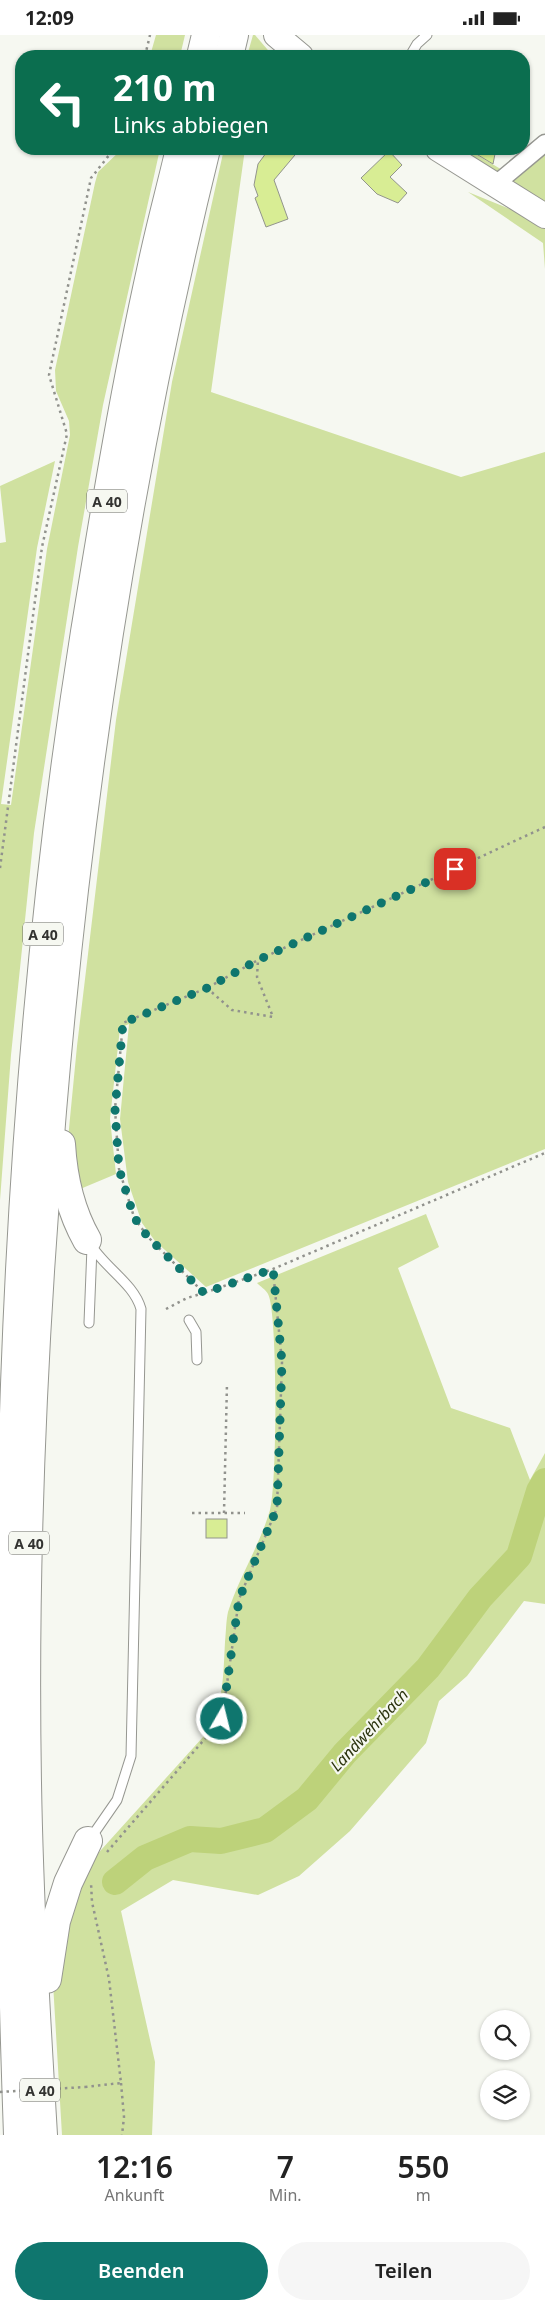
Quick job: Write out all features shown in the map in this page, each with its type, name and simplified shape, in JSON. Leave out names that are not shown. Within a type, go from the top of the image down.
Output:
[{"type":"highway","points":[[203,50],[206,35]]},
{"type":"highway","points":[[230,50],[234,35]]},
{"type":"highway","name":"A 40","points":[[18,2135],[5,1919],[2,1767],[3,1556],[13,1290],[35,1010],[52,857],[101,535],[134,355],[152,267],[179,155]]},
{"type":"highway","name":"A 40","points":[[43,2135],[27,1783],[30,1507],[34,1368],[44,1206],[73,889],[91,747],[122,550],[160,351],[205,155]]},
{"type":"highway","points":[[58,1042],[62,1169],[71,1205],[89,1244]]},
{"type":"highway","points":[[0,1345],[13,1290]]},
{"type":"highway","points":[[38,2045],[56,1921],[68,1883],[95,1850]]},
{"type":"highway","points":[[0,2106],[5,2135]]},
{"type":"main road","points":[[276,35],[294,50]]},
{"type":"main road","points":[[448,155],[545,216]]},
{"type":"street","points":[[496,185],[545,143]]},
{"type":"lane","points":[[414,50],[427,35]]},
{"type":"lane","points":[[89,1244],[89,1323]]},
{"type":"lane","points":[[89,1244],[110,1269],[131,1289],[138,1298],[141,1309],[131,1757],[117,1800],[95,1850]]},
{"type":"lane","points":[[189,1320],[196,1332],[197,1359]]},
{"type":"path","points":[[146,50],[150,35]]},
{"type":"path","points":[[0,868],[42,547],[68,434],[50,375],[91,178],[109,155]]},
{"type":"path","points":[[204,1293],[147,1236],[134,1217],[119,1169],[115,1109],[123,1023],[207,988],[258,960],[545,827]]},
{"type":"path","points":[[207,988],[232,1010],[273,1017],[257,977],[258,960]]},
{"type":"path","points":[[166,1309],[187,1298],[273,1269],[545,1153]]},
{"type":"path","points":[[95,1850],[222,1719],[239,1599],[277,1508],[282,1362],[273,1269]]},
{"type":"path","points":[[224,1513],[227,1383]]},
{"type":"path","points":[[192,1513],[245,1513]]},
{"type":"path","points":[[93,1877],[92,1902],[109,1979],[121,2083],[124,2117],[122,2135]]},
{"type":"path","points":[[0,2092],[121,2083]]},
{"type":"green space","points":[[156,35],[185,35],[181,50],[152,50]]},
{"type":"green space","points":[[253,35],[255,35],[268,50],[249,50]]},
{"type":"green space","points":[[545,149],[545,208],[512,187],[513,177]]},
{"type":"green space","points":[[116,155],[159,155],[103,405],[78,547],[34,833],[11,1055],[0,1200],[0,543],[6,542],[0,486],[55,461],[37,548],[1,804],[11,805],[47,549],[70,435],[69,421],[56,391],[55,370],[98,172]]},
{"type":"green space","points":[[223,155],[244,155],[211,392],[461,477],[545,452],[545,1149],[206,1287],[155,1241],[142,1223],[128,1182],[120,1119],[129,1024],[120,1028],[110,1119],[116,1174],[73,1192],[67,1149],[77,1046],[116,720],[172,382]]},
{"type":"green space","points":[[460,155],[477,155],[504,171],[492,175]]},
{"type":"green space","points":[[468,192],[545,223],[545,269],[543,243]]},
{"type":"green space","points":[[426,1214],[439,1247],[398,1268],[451,1408],[510,1428],[530,1480],[545,1453],[545,1604],[524,1601],[467,1676],[439,1701],[426,1743],[350,1831],[299,1876],[258,1895],[173,1880],[121,1911],[155,2062],[152,2135],[62,2135],[53,1983],[66,1909],[92,1860],[203,1737],[210,1726],[221,1692],[228,1612],[261,1536],[270,1510],[275,1436],[274,1332],[268,1294],[257,1283]]},
{"type":"building","points":[[265,155],[295,155],[274,180],[288,219],[266,227],[255,198],[258,196],[254,185],[258,164]]},
{"type":"building","points":[[385,155],[393,155],[402,165],[390,177],[407,193],[398,203],[377,194],[361,178]]},
{"type":"building","points":[[478,155],[495,155],[493,164]]},
{"type":"building","points":[[206,1519],[227,1519],[227,1538],[206,1538]]},
{"type":"waterway","name":"Landwehrbach","points":[[115,1882],[145,1858],[190,1839],[221,1841],[265,1830],[307,1799],[345,1753],[428,1668],[480,1598],[519,1556],[539,1491],[545,1481]]},
{"type":"route","points":[[222,1719],[239,1599],[277,1508],[282,1362],[273,1269],[204,1293],[147,1236],[134,1217],[119,1169],[115,1109],[123,1023],[207,988],[258,960],[455,869]]}]
